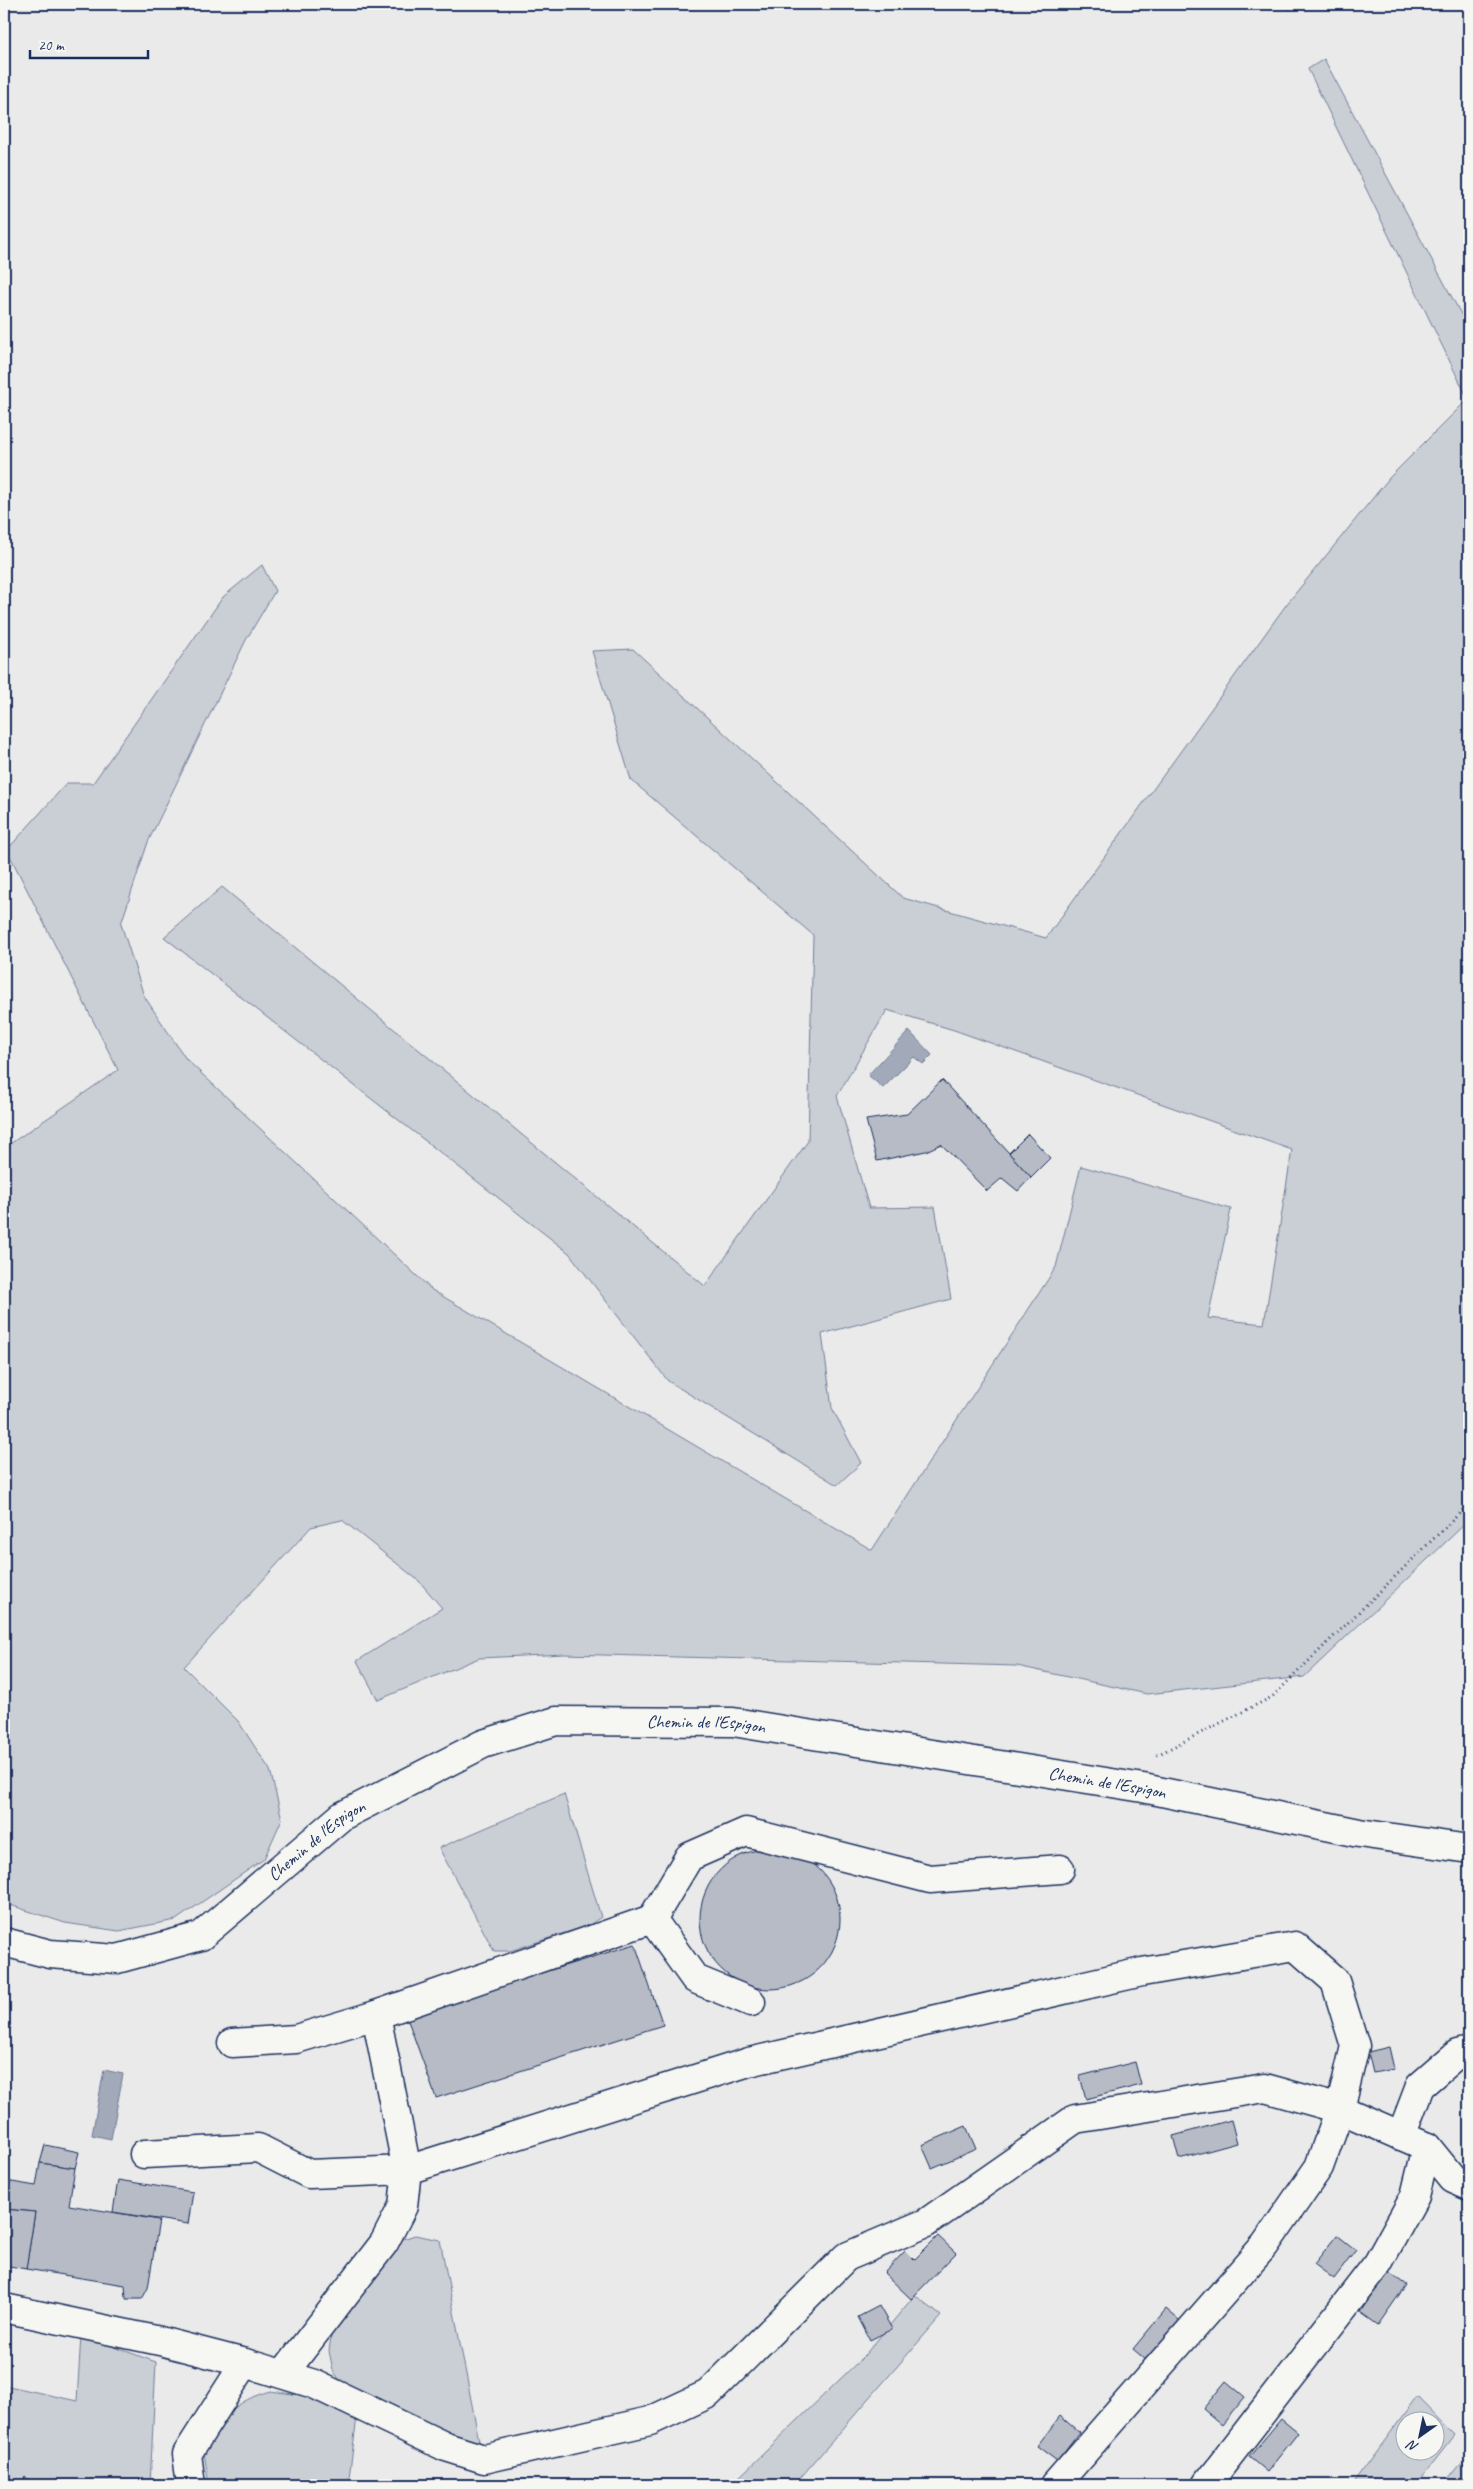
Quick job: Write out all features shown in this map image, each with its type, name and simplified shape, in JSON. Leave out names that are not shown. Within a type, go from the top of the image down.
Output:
[{"type":"street","name":"Chemin de l'Espigon","points":[[4,1942],[50,1954],[117,1959],[201,1936],[342,1816],[483,1744],[556,1721],[732,1722],[1134,1787],[1359,1833],[1469,1849]]},
{"type":"street","points":[[232,2043],[296,2039],[376,2015],[652,1919],[689,1857],[746,1832],[930,1879],[1060,1868]]},
{"type":"street","points":[[652,1919],[695,1979],[751,2002]]},
{"type":"street","points":[[144,2154],[258,2148],[309,2174],[407,2170],[749,2062],[1142,1972],[1295,1946],[1335,1981],[1355,2046],[1340,2109],[1319,2167],[1266,2244],[1055,2485]]},
{"type":"street","points":[[283,2374],[384,2243],[403,2206],[407,2170],[376,2015]]},
{"type":"street","points":[[1401,2136],[1420,2086],[1457,2054],[1469,2051]]},
{"type":"street","points":[[4,2308],[160,2341],[246,2362],[314,2384],[446,2447],[484,2459],[650,2421],[708,2394],[846,2257],[926,2223],[1075,2118],[1265,2088],[1340,2109],[1427,2148],[1453,2179],[1469,2186]]},
{"type":"street","points":[[1206,2485],[1378,2263],[1415,2196],[1427,2148]]},
{"type":"street","points":[[191,2485],[187,2454],[246,2362]]},
{"type":"path","points":[[1287,4],[1292,11]]},
{"type":"path","points":[[1151,1758],[1272,1697],[1469,1504]]},
{"type":"shaded area","points":[[1324,59],[1469,329],[1469,1520],[1304,1677],[1147,1694],[1017,1666],[565,1654],[479,1658],[378,1700],[357,1661],[442,1608],[419,1581],[342,1520],[311,1527],[184,1667],[238,1721],[270,1770],[282,1819],[264,1859],[176,1920],[119,1931],[65,1923],[4,1903],[4,1148],[118,1070],[7,850],[67,783],[93,783],[223,597],[262,565],[275,591],[246,640],[148,842],[121,924],[144,996],[186,1059],[432,1290],[872,1550],[1056,1267],[1081,1166],[1231,1209],[1208,1318],[1264,1324],[1292,1150],[954,1030],[887,1010],[837,1096],[869,1208],[935,1207],[951,1299],[822,1334],[832,1408],[861,1463],[837,1485],[668,1381],[569,1253],[164,937],[222,887],[705,1286],[808,1141],[813,935],[631,780],[592,651],[633,649],[903,898],[1046,938],[1286,605],[1390,477],[1468,399],[1308,69]]},
{"type":"shaded area","points":[[564,1794],[601,1917],[589,1925],[510,1951],[494,1951],[439,1848]]},
{"type":"shaded area","points":[[415,2235],[440,2240],[480,2446],[449,2438],[345,2388],[333,2370],[329,2351],[332,2329],[403,2239]]},
{"type":"shaded area","points":[[915,2295],[941,2316],[794,2485],[731,2485],[863,2357]]},
{"type":"shaded area","points":[[81,2335],[156,2362],[150,2485],[5,2485],[4,2385],[77,2401]]},
{"type":"shaded area","points":[[270,2391],[308,2396],[357,2417],[348,2485],[209,2485],[203,2446],[231,2411],[247,2400]]},
{"type":"shaded area","points":[[1417,2397],[1432,2412],[1406,2412]]},
{"type":"shaded area","points":[[1396,2425],[1396,2462],[1433,2462],[1415,2485],[1352,2485]]},
{"type":"shaded area","points":[[1446,2427],[1454,2435],[1446,2445]]},
{"type":"shaded area","points":[[1460,2464],[1469,2465],[1469,2485],[1443,2485]]},
{"type":"water","points":[[909,1031],[932,1055],[923,1064],[914,1057],[883,1088],[868,1075]]},
{"type":"water","points":[[104,2070],[123,2074],[111,2139],[92,2135]]},
{"type":"building","points":[[942,1080],[1031,1177],[1018,1191],[1002,1178],[987,1191],[941,1144],[926,1151],[877,1161],[866,1120],[907,1114]]},
{"type":"building","points":[[1028,1134],[1050,1158],[1031,1177],[1009,1153]]},
{"type":"building","points":[[770,1849],[784,1850],[797,1854],[820,1869],[835,1892],[839,1905],[839,1933],[835,1946],[820,1969],[797,1984],[784,1988],[770,1989],[756,1988],[743,1984],[720,1969],[705,1946],[701,1933],[700,1919],[701,1905],[705,1892],[720,1869],[743,1854],[756,1850]]},
{"type":"building","points":[[635,1944],[663,2025],[436,2098],[406,2015]]},
{"type":"building","points":[[1389,2047],[1394,2069],[1373,2073],[1368,2052]]},
{"type":"building","points":[[1135,2062],[1141,2085],[1086,2099],[1080,2076]]},
{"type":"building","points":[[1231,2120],[1237,2143],[1179,2159],[1173,2136]]},
{"type":"building","points":[[966,2126],[976,2149],[932,2168],[922,2145]]},
{"type":"building","points":[[45,2145],[79,2152],[75,2168],[40,2163]]},
{"type":"building","points":[[40,2163],[75,2168],[69,2205],[159,2220],[148,2288],[142,2299],[126,2299],[125,2285],[26,2269],[35,2212],[4,2209],[4,2196],[6,2181],[36,2186]]},
{"type":"building","points":[[118,2180],[193,2192],[188,2224],[113,2212]]},
{"type":"building","points":[[4,2209],[35,2212],[26,2269],[4,2265]]},
{"type":"building","points":[[1337,2235],[1356,2250],[1334,2279],[1314,2264]]},
{"type":"building","points":[[938,2236],[956,2253],[911,2299],[884,2273],[905,2251],[914,2260]]},
{"type":"building","points":[[1388,2272],[1406,2285],[1378,2325],[1360,2312]]},
{"type":"building","points":[[879,2306],[892,2329],[870,2340],[858,2317]]},
{"type":"building","points":[[1166,2309],[1186,2326],[1153,2366],[1133,2349]]},
{"type":"building","points":[[1226,2381],[1245,2397],[1222,2425],[1203,2409]]},
{"type":"building","points":[[1060,2416],[1079,2432],[1057,2461],[1037,2446]]},
{"type":"building","points":[[1281,2419],[1298,2433],[1267,2472],[1249,2457]]},
{"type":"building","points":[[25,2477],[36,2485],[19,2485]]}]
